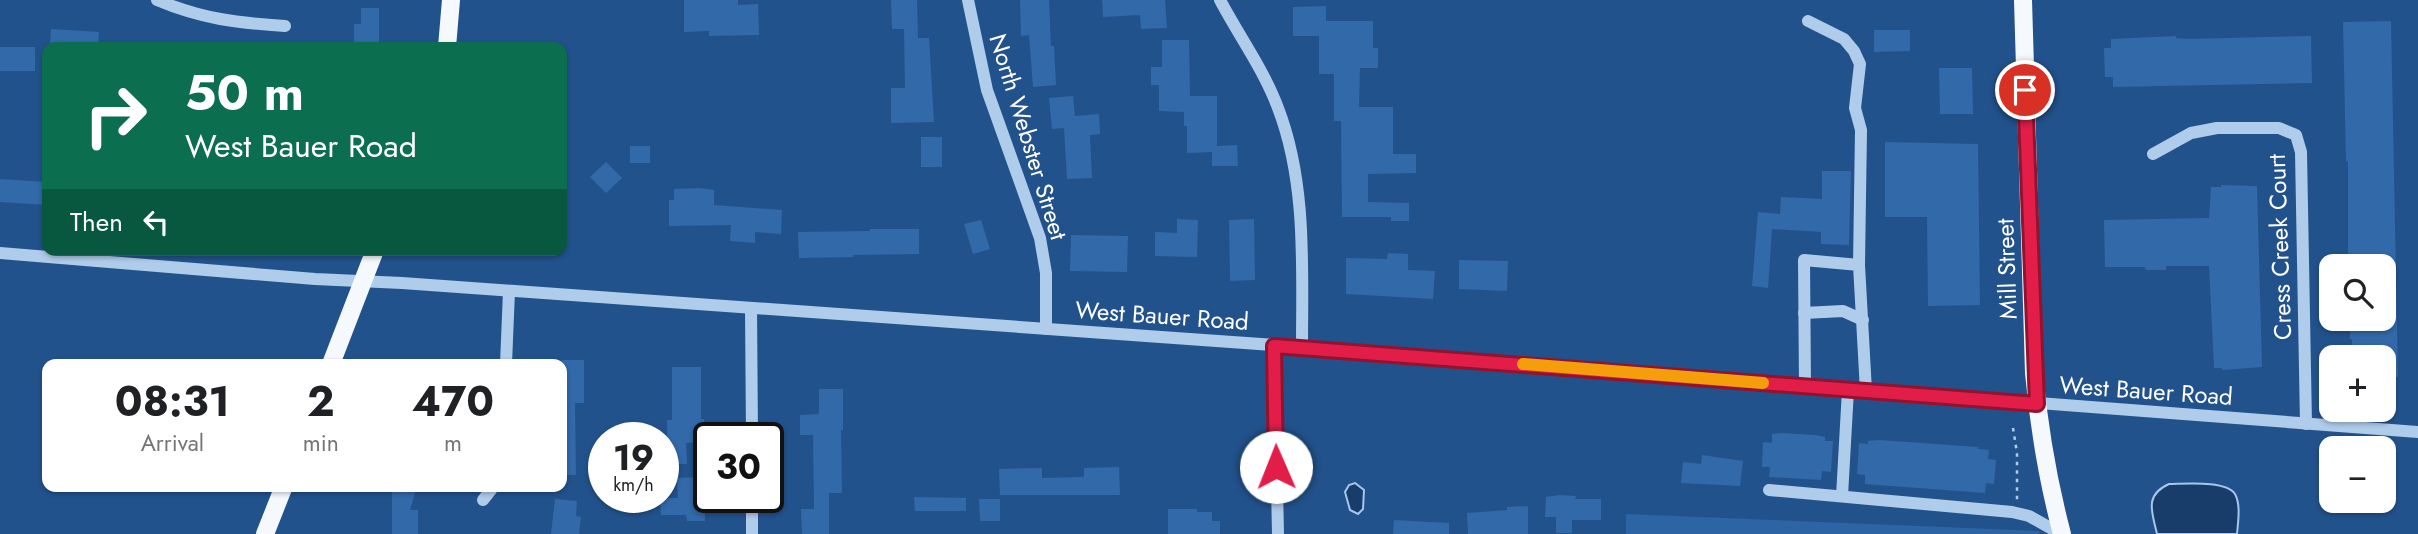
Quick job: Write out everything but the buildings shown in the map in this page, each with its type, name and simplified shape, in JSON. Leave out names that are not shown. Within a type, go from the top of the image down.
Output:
[{"type":"main road","points":[[447,42],[451,0]]},
{"type":"main road","name":"Mill Street","points":[[2022,0],[2037,404],[2050,486],[2061,534]]},
{"type":"main road","points":[[333,359],[372,256]]},
{"type":"main road","points":[[265,534],[282,492]]},
{"type":"street","points":[[158,0],[198,15],[232,22],[285,26]]},
{"type":"street","name":"North Webster Street","points":[[968,0],[988,90],[1040,238],[1046,273],[1046,329]]},
{"type":"street","points":[[1220,0],[1262,73],[1278,107],[1290,148],[1301,244],[1302,347]]},
{"type":"street","points":[[1808,21],[1844,39],[1860,64],[1855,108],[1861,130],[1859,265],[1866,391]]},
{"type":"street","name":"Cress Creek Court","points":[[2153,154],[2191,133],[2210,129],[2279,128],[2296,135],[2301,152],[2306,424]]},
{"type":"street","name":"West Bauer Road","points":[[0,253],[315,279],[363,280],[1302,347],[2418,432]]},
{"type":"street","points":[[1805,387],[1804,260],[1859,265]]},
{"type":"street","points":[[506,359],[509,291]]},
{"type":"street","points":[[751,308],[752,422]]},
{"type":"street","points":[[1804,313],[1843,311],[1863,320]]},
{"type":"street","points":[[1274,346],[1278,534]]},
{"type":"street","points":[[1842,496],[1848,390]]},
{"type":"street","points":[[1769,490],[1984,509],[2029,516],[2061,534]]},
{"type":"street","points":[[483,500],[490,492]]},
{"type":"street","points":[[752,513],[752,534]]},
{"type":"path","points":[[2013,428],[2017,453],[2018,506]]},
{"type":"shaded area","points":[[1355,483],[1364,490],[1363,509],[1358,514],[1350,510],[1345,492],[1349,485]]},
{"type":"shaded area","points":[[2169,484],[2204,484],[2230,490],[2235,494],[2238,503],[2237,534],[2157,534],[2152,511],[2153,499],[2161,488]]},
{"type":"shaded area","points":[[1626,514],[2039,531],[2040,534],[1626,534]]},
{"type":"slow traffic","points":[[1523,364],[1763,383]]},
{"type":"route","points":[[1276,467],[1274,346],[2037,404],[2025,90]]}]
